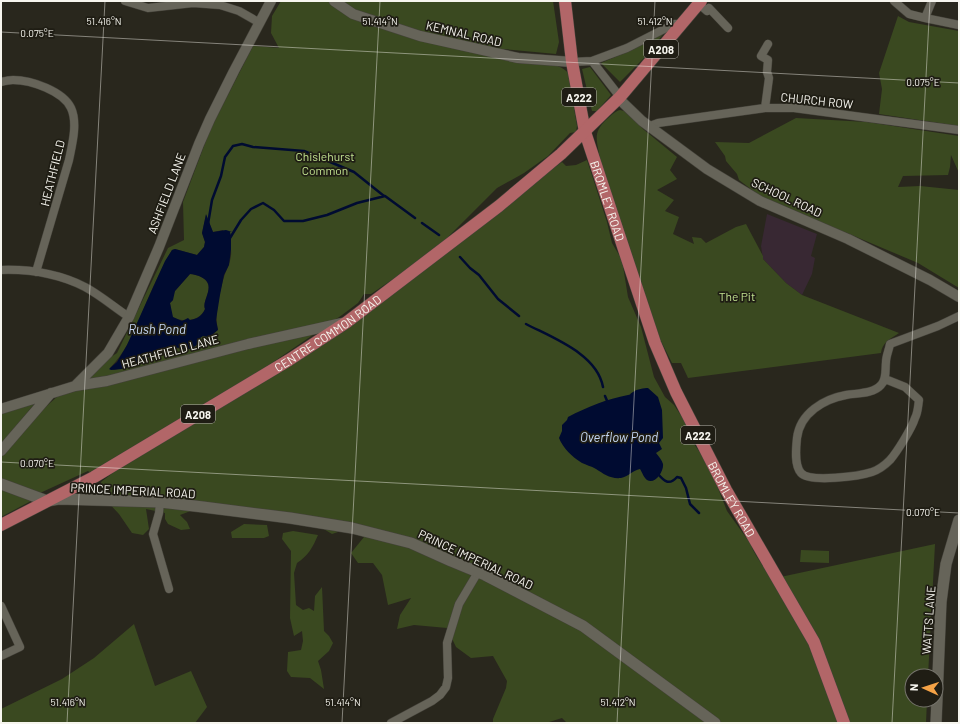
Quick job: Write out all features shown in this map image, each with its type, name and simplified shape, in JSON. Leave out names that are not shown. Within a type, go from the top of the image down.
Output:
[{"type":"main road","name":"A222","points":[[565,1],[572,62],[585,132]]},
{"type":"main road","name":"A208","points":[[585,132],[619,97],[700,2]]},
{"type":"main road","name":"CENTRE COMMON ROAD","points":[[46,501],[94,477],[282,364],[347,322],[499,206],[585,132]]},
{"type":"main road","name":"BROMLEY ROAD","points":[[585,132],[655,343],[669,377],[726,490],[814,642],[844,723]]},
{"type":"main road","points":[[1,484],[46,501]]},
{"type":"main road","name":"PRINCE IMPERIAL ROAD","points":[[46,501],[59,499],[160,502],[290,518],[352,528],[411,543],[478,572],[583,626],[715,723]]},
{"type":"main road","name":"A208","points":[[1,525],[46,501]]},
{"type":"main road","name":"WATTS LANE","points":[[936,723],[941,602],[946,564],[953,536],[959,520]]},
{"type":"street","points":[[126,1],[148,8],[193,3],[220,5],[239,11],[260,23]]},
{"type":"street","name":"ASHFIELD LANE","points":[[75,386],[108,353],[129,317],[159,247],[201,138],[271,1]]},
{"type":"street","name":"KEMNAL ROAD","points":[[334,1],[353,14],[420,36],[518,58],[572,62]]},
{"type":"street","points":[[894,1],[909,14],[959,25]]},
{"type":"street","points":[[925,18],[932,1]]},
{"type":"street","points":[[700,2],[707,10],[709,8],[728,28]]},
{"type":"street","points":[[572,62],[592,61],[627,48],[674,24],[682,24]]},
{"type":"street","points":[[765,108],[769,78],[767,72],[768,60],[761,56],[768,44]]},
{"type":"street","points":[[592,61],[619,97]]},
{"type":"street","name":"HEATHFIELD","points":[[1,82],[14,80],[29,82],[47,88],[60,96],[71,108],[74,124],[69,160],[36,272]]},
{"type":"street","name":"SCHOOL ROAD","points":[[619,97],[634,115],[707,169],[760,201],[848,238],[930,280],[959,297]]},
{"type":"street","name":"CHURCH ROW","points":[[650,126],[658,123],[765,108],[794,108],[959,130]]},
{"type":"street","points":[[1,270],[36,272],[57,276],[80,285],[129,317]]},
{"type":"street","points":[[885,379],[905,387],[919,400],[916,418],[890,459],[874,472],[832,478],[809,478],[802,474],[797,465],[797,438],[799,428],[809,412],[829,400],[845,395],[869,391],[880,386],[885,379],[886,362],[890,344],[938,326],[959,316]]},
{"type":"street","name":"HEATHFIELD LANE","points":[[1,409],[75,386],[107,381],[248,344],[347,322]]},
{"type":"street","points":[[1,451],[51,393]]},
{"type":"street","points":[[160,502],[159,513],[153,534],[169,589]]},
{"type":"street","points":[[391,723],[432,701],[440,695],[446,687],[448,678],[447,643],[458,604],[478,572]]},
{"type":"street","points":[[1,606],[20,647],[1,656]]},
{"type":"shaded area","points":[[767,214],[817,234],[811,256],[815,258],[812,274],[802,295],[786,283],[763,259],[761,246]]},
{"type":"green space","name":"Chislehurst Common","points":[[281,1],[553,1],[559,42],[556,54],[504,49],[503,56],[548,63],[564,69],[568,73],[577,126],[576,132],[570,133],[548,156],[524,173],[497,188],[427,256],[371,294],[364,294],[358,303],[342,315],[244,382],[275,369],[562,162],[566,166],[576,165],[587,160],[607,222],[612,243],[622,260],[628,297],[641,327],[654,377],[665,397],[674,405],[691,432],[694,444],[710,468],[727,511],[750,543],[771,579],[935,544],[928,668],[904,668],[904,708],[927,708],[926,723],[567,723],[562,718],[546,723],[493,723],[493,719],[506,688],[507,681],[493,656],[471,658],[456,647],[447,628],[414,625],[397,629],[400,615],[411,598],[388,605],[382,575],[373,563],[358,563],[351,553],[364,537],[344,530],[332,534],[322,528],[204,506],[180,515],[187,522],[190,529],[181,530],[168,524],[165,519],[165,513],[146,509],[149,529],[143,535],[132,533],[119,514],[102,496],[101,482],[140,452],[94,476],[88,471],[40,493],[1,480],[1,457],[35,417],[58,396],[91,379],[90,376],[110,356],[111,357],[117,353],[168,248],[184,240],[183,202],[210,130],[253,46],[279,48],[271,33],[272,16]],"holes":[[[206,215],[213,232],[223,230],[231,248],[230,261],[222,282],[218,303],[218,329],[209,337],[203,336],[200,338],[198,344],[191,349],[168,348],[152,353],[144,362],[139,364],[114,370],[110,368],[124,351],[131,338],[154,284],[172,250],[175,249],[197,255],[204,247],[205,242],[202,233]],[[477,567],[482,567],[489,572],[501,574],[509,579],[504,582],[482,578],[470,581],[471,575]]]},
{"type":"green space","points":[[898,16],[909,22],[959,31],[959,126],[879,114],[882,89],[879,73]]},
{"type":"green space","points":[[667,30],[644,58],[620,82],[601,63],[634,49]]},
{"type":"green space","points":[[590,67],[611,95],[597,111],[592,111],[582,69]]},
{"type":"green space","name":"The Pit","points":[[620,110],[628,112],[643,129],[677,157],[670,170],[677,179],[657,190],[674,200],[665,211],[679,217],[673,234],[694,244],[692,237],[701,238],[706,243],[736,227],[746,224],[763,256],[763,259],[786,283],[802,295],[899,333],[883,346],[881,353],[688,378],[681,363],[672,363],[657,333],[600,161],[597,134],[602,124],[615,112]]},
{"type":"green space","points":[[796,118],[867,122],[959,136],[959,173],[951,155],[948,175],[903,176],[898,187],[920,186],[959,190],[959,288],[918,263],[834,229],[760,196],[739,180],[737,174],[726,161],[725,156],[715,142],[749,143]]},
{"type":"green space","points":[[190,274],[194,274],[205,279],[208,283],[209,288],[204,305],[205,309],[203,313],[191,320],[177,319],[172,317],[170,303],[173,300],[173,294],[175,291]]},
{"type":"green space","points":[[36,402],[1,444],[1,413]]},
{"type":"green space","points":[[1,489],[31,501],[1,517]]},
{"type":"green space","points":[[244,524],[267,525],[269,536],[264,538],[232,538],[231,532]]},
{"type":"green space","points":[[293,531],[318,535],[310,551],[297,563],[294,573],[296,605],[303,610],[309,608],[314,611],[315,596],[322,587],[324,631],[333,643],[329,651],[318,661],[324,689],[310,678],[291,677],[287,671],[288,652],[301,650],[303,641],[302,631],[294,636],[290,618],[291,551],[282,539],[283,533]]},
{"type":"green space","points":[[801,550],[829,551],[829,563],[800,562]]},
{"type":"green space","points":[[134,624],[155,686],[191,671],[207,707],[195,723],[1,723],[1,709],[62,679],[94,658]]},
{"type":"water","name":"Rush Pond","points":[[206,214],[213,232],[226,230],[232,232],[230,232],[231,249],[229,265],[224,275],[216,320],[218,330],[209,337],[203,336],[200,338],[198,344],[191,349],[172,347],[155,352],[139,364],[122,369],[109,369],[117,362],[127,345],[165,261],[172,250],[175,249],[197,255],[204,247],[205,242],[202,233]],"holes":[[[190,274],[205,279],[209,288],[204,305],[205,309],[202,314],[197,318],[190,320],[188,318],[182,321],[173,317],[170,303],[173,300],[175,291]]]},
{"type":"water","name":"Overflow Pond","points":[[648,388],[658,397],[662,410],[663,438],[659,443],[662,449],[656,453],[662,461],[663,467],[656,479],[653,481],[647,480],[640,469],[621,478],[610,477],[578,461],[568,452],[559,438],[562,431],[562,425],[568,417],[597,404],[629,395],[638,389]]},
{"type":"waterway","points":[[208,224],[212,200],[221,176],[225,157],[233,146],[242,144],[253,147],[304,151],[354,172],[384,196]]},
{"type":"waterway","points":[[230,238],[241,220],[251,209],[263,203],[274,210],[284,221],[303,221],[327,215],[357,203],[385,196],[415,218]]},
{"type":"waterway","points":[[422,223],[439,235]]},
{"type":"waterway","points":[[460,257],[479,275],[498,299],[519,316]]},
{"type":"waterway","points":[[526,324],[561,341],[583,356],[599,375],[603,387]]},
{"type":"waterway","points":[[605,396],[608,403]]},
{"type":"waterway","points":[[658,474],[667,482],[672,481],[677,477],[681,478],[686,488],[690,504],[699,513]]}]
